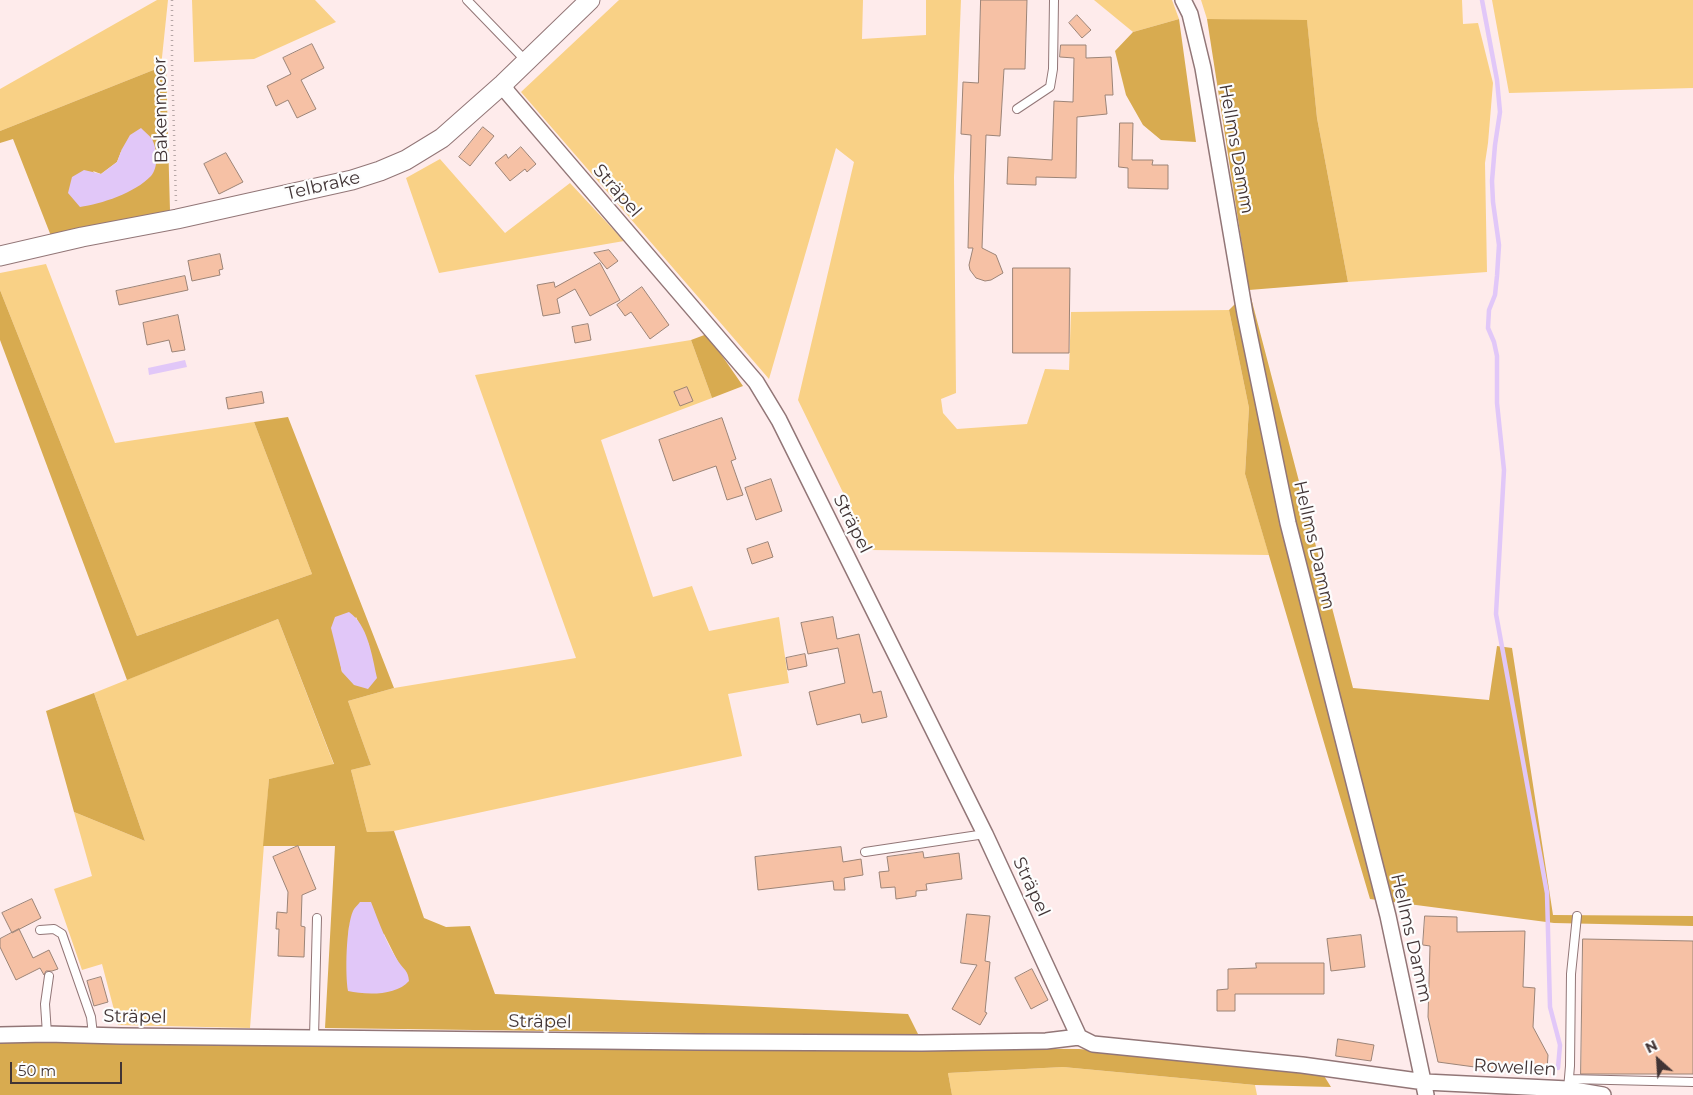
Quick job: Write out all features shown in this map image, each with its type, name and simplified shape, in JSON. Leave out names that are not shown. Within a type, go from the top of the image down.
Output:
[{"type":"street","name":"Telbrake","points":[[0,256],[352,180],[406,160],[442,138],[503,84],[590,0]]},
{"type":"street","name":"Hellms Damm","points":[[1183,0],[1190,14],[1203,68],[1245,314],[1288,523],[1388,916],[1426,1089]]},
{"type":"street","name":"Sträpel","points":[[503,84],[508,93],[756,382],[779,420],[986,834],[1079,1037]]},
{"type":"street","name":"Sträpel","points":[[0,1035],[922,1043],[1046,1041],[1079,1037],[1093,1044],[1302,1065],[1426,1089]]},
{"type":"street","name":"Rowellen","points":[[1426,1089],[1568,1084],[1603,1095]]},
{"type":"lane","points":[[466,0],[526,61]]},
{"type":"lane","points":[[1017,109],[1050,87],[1053,69],[1054,0]]},
{"type":"lane","points":[[865,852],[986,834]]},
{"type":"lane","points":[[1577,916],[1571,974],[1568,1084],[1693,1082]]},
{"type":"lane","points":[[314,1037],[317,918]]},
{"type":"lane","points":[[40,930],[54,929],[62,934],[91,1017],[93,1035]]},
{"type":"lane","points":[[48,1034],[45,1004],[49,976]]},
{"type":"path","name":"Bakenmoor","points":[[172,0],[176,219]]},
{"type":"shaded area","points":[[157,0],[168,0],[161,67],[0,131],[0,89]]},
{"type":"shaded area","points":[[192,0],[315,0],[336,22],[254,59],[194,62]]},
{"type":"shaded area","points":[[619,0],[863,0],[862,39],[926,35],[926,0],[961,0],[954,177],[956,393],[941,399],[943,413],[957,429],[1027,424],[1045,369],[1069,370],[1071,312],[1229,310],[1249,408],[1245,474],[1269,555],[871,550],[798,400],[854,162],[836,148],[769,379],[521,92]]},
{"type":"shaded area","points":[[1094,0],[1172,0],[1179,19],[1133,32]]},
{"type":"shaded area","points":[[1201,0],[1462,0],[1463,24],[1478,23],[1493,83],[1485,163],[1487,272],[1348,282],[1317,118],[1307,21],[1207,19]]},
{"type":"shaded area","points":[[1492,0],[1693,0],[1693,88],[1509,93]]},
{"type":"shaded area","points":[[1179,19],[1196,142],[1161,140],[1143,125],[1126,95],[1115,51],[1133,32]]},
{"type":"shaded area","points":[[1207,19],[1307,20],[1317,118],[1348,282],[1249,290]]},
{"type":"shaded area","points":[[166,65],[170,211],[51,236],[13,139],[0,143],[0,131]],"holes":[[[122,149],[112,198],[93,171],[101,174],[117,162]]]},
{"type":"shaded area","points":[[141,128],[152,139],[155,148],[156,163],[151,176],[136,188],[117,197],[80,207],[68,193],[72,177],[84,170],[101,174],[117,162],[130,135]]},
{"type":"shaded area","points":[[440,159],[505,233],[570,183],[624,241],[439,273],[406,178]]},
{"type":"shaded area","points":[[46,264],[115,443],[254,422],[312,574],[137,636],[0,290],[0,273]]},
{"type":"shaded area","points":[[0,290],[137,636],[312,574],[254,422],[288,417],[394,688],[348,701],[371,765],[351,770],[367,832],[394,831],[424,918],[446,927],[470,926],[495,994],[908,1014],[919,1036],[325,1028],[335,846],[263,846],[269,779],[334,764],[278,619],[127,680],[0,340]],"holes":[[[356,617],[369,645],[342,672],[338,651]],[[349,926],[384,934],[398,962],[348,949]]]},
{"type":"shaded area","points":[[1249,290],[1353,688],[1489,700],[1497,646],[1512,648],[1553,915],[1693,916],[1693,926],[1554,923],[1370,899],[1245,474],[1249,408],[1229,310]]},
{"type":"shaded area","points":[[707,334],[743,386],[712,398],[691,340]]},
{"type":"shaded area","points":[[691,340],[712,398],[601,440],[653,597],[692,586],[709,631],[779,617],[789,683],[728,694],[742,756],[394,831],[367,832],[351,770],[371,765],[348,701],[394,688],[576,658],[475,375]]},
{"type":"shaded area","points":[[185,360],[187,367],[149,375],[148,368]]},
{"type":"shaded area","points":[[349,612],[361,625],[371,651],[377,678],[368,689],[354,685],[342,672],[331,628],[335,617]]},
{"type":"shaded area","points":[[278,619],[334,765],[269,779],[250,1028],[118,1025],[102,964],[82,970],[54,889],[92,876],[74,812],[145,841],[94,693]]},
{"type":"shaded area","points":[[94,693],[145,841],[74,812],[46,711]]},
{"type":"shaded area","points":[[360,902],[371,902],[390,947],[408,974],[409,981],[389,992],[372,994],[348,991],[346,962],[349,928],[353,911]]},
{"type":"shaded area","points":[[0,1041],[325,1045],[1079,1049],[1321,1071],[1331,1087],[1255,1085],[1063,1067],[948,1073],[952,1095],[0,1095]]},
{"type":"shaded area","points":[[1063,1067],[1255,1085],[1257,1095],[952,1095],[948,1073]]},
{"type":"building","points":[[981,0],[1027,0],[1025,69],[1004,69],[1000,136],[986,135],[982,248],[996,255],[1003,273],[991,280],[985,281],[976,278],[969,265],[973,248],[968,248],[971,135],[961,134],[963,82],[978,83]]},
{"type":"building","points":[[1077,15],[1091,30],[1082,38],[1069,23]]},
{"type":"building","points":[[312,44],[324,68],[301,80],[316,109],[297,118],[288,100],[276,106],[267,86],[291,74],[283,58]]},
{"type":"building","points":[[1061,45],[1086,45],[1086,58],[1111,57],[1113,95],[1105,95],[1107,114],[1077,117],[1076,178],[1036,177],[1036,185],[1007,184],[1008,157],[1052,160],[1054,101],[1073,102],[1074,58],[1060,57]]},
{"type":"building","points":[[1120,123],[1133,123],[1132,160],[1153,160],[1152,165],[1168,165],[1168,189],[1128,188],[1128,168],[1119,167]]},
{"type":"building","points":[[483,127],[494,136],[470,166],[459,157]]},
{"type":"building","points":[[521,147],[536,164],[527,172],[525,169],[510,181],[495,163],[506,154],[508,158]]},
{"type":"building","points":[[226,153],[243,182],[219,194],[204,164]]},
{"type":"building","points":[[609,250],[618,261],[607,269],[594,253]]},
{"type":"building","points":[[220,254],[223,269],[219,270],[220,275],[192,281],[188,261]]},
{"type":"building","points":[[600,263],[620,300],[590,316],[575,289],[557,299],[560,313],[543,316],[537,285],[554,282],[555,287]]},
{"type":"building","points":[[1013,268],[1070,268],[1069,353],[1013,353]]},
{"type":"building","points":[[185,276],[188,290],[119,305],[116,291]]},
{"type":"building","points":[[642,287],[669,325],[650,339],[631,312],[625,316],[617,305]]},
{"type":"building","points":[[178,315],[185,350],[172,352],[169,340],[147,345],[143,323]]},
{"type":"building","points":[[588,324],[591,340],[575,343],[572,327]]},
{"type":"building","points":[[687,387],[693,401],[680,406],[674,392]]},
{"type":"building","points":[[262,392],[264,403],[228,409],[226,398]]},
{"type":"building","points":[[722,418],[736,459],[731,461],[743,495],[727,500],[716,466],[673,481],[659,440]]},
{"type":"building","points":[[771,479],[782,511],[756,520],[745,488]]},
{"type":"building","points":[[768,542],[773,557],[752,564],[747,549]]},
{"type":"building","points":[[833,617],[837,639],[859,634],[873,693],[881,691],[887,717],[862,723],[860,714],[817,725],[809,692],[845,683],[838,648],[808,654],[801,623]]},
{"type":"building","points":[[805,654],[807,666],[788,670],[786,658]]},
{"type":"building","points":[[298,846],[316,889],[302,895],[301,926],[305,927],[304,957],[278,956],[279,929],[276,929],[277,912],[287,913],[288,892],[273,857]]},
{"type":"building","points":[[841,847],[843,862],[861,859],[863,875],[844,878],[845,890],[834,890],[833,881],[758,890],[755,857]]},
{"type":"building","points":[[923,852],[924,858],[959,853],[962,879],[926,884],[927,890],[916,891],[916,896],[896,899],[895,887],[881,888],[879,872],[889,871],[887,857]]},
{"type":"building","points":[[32,899],[41,918],[12,933],[2,913]]},
{"type":"building","points":[[967,914],[990,916],[985,961],[990,962],[985,1012],[987,1013],[980,1025],[952,1009],[977,965],[961,963]]},
{"type":"building","points":[[1425,916],[1457,917],[1457,932],[1525,931],[1523,987],[1535,988],[1533,1027],[1548,1055],[1547,1070],[1504,1071],[1438,1062],[1428,1017],[1430,946],[1423,945]]},
{"type":"building","points":[[19,929],[33,958],[49,950],[58,969],[46,971],[44,975],[40,968],[16,980],[0,947],[0,939]]},
{"type":"building","points":[[1361,935],[1365,967],[1331,971],[1327,939]]},
{"type":"building","points":[[1583,939],[1693,941],[1693,1074],[1581,1074]]},
{"type":"building","points":[[1256,963],[1324,963],[1324,994],[1235,994],[1235,1011],[1217,1011],[1217,990],[1228,989],[1228,969],[1256,968]]},
{"type":"building","points":[[1032,969],[1048,1000],[1031,1009],[1015,978]]},
{"type":"building","points":[[101,977],[108,1002],[94,1006],[87,981]]},
{"type":"building","points":[[1338,1039],[1374,1045],[1371,1061],[1336,1056]]},
{"type":"waterway","points":[[1482,0],[1497,80],[1500,112],[1492,181],[1499,245],[1495,295],[1489,310],[1488,328],[1497,356],[1497,403],[1504,470],[1496,614],[1547,893],[1550,1007],[1560,1045],[1558,1068]]}]
